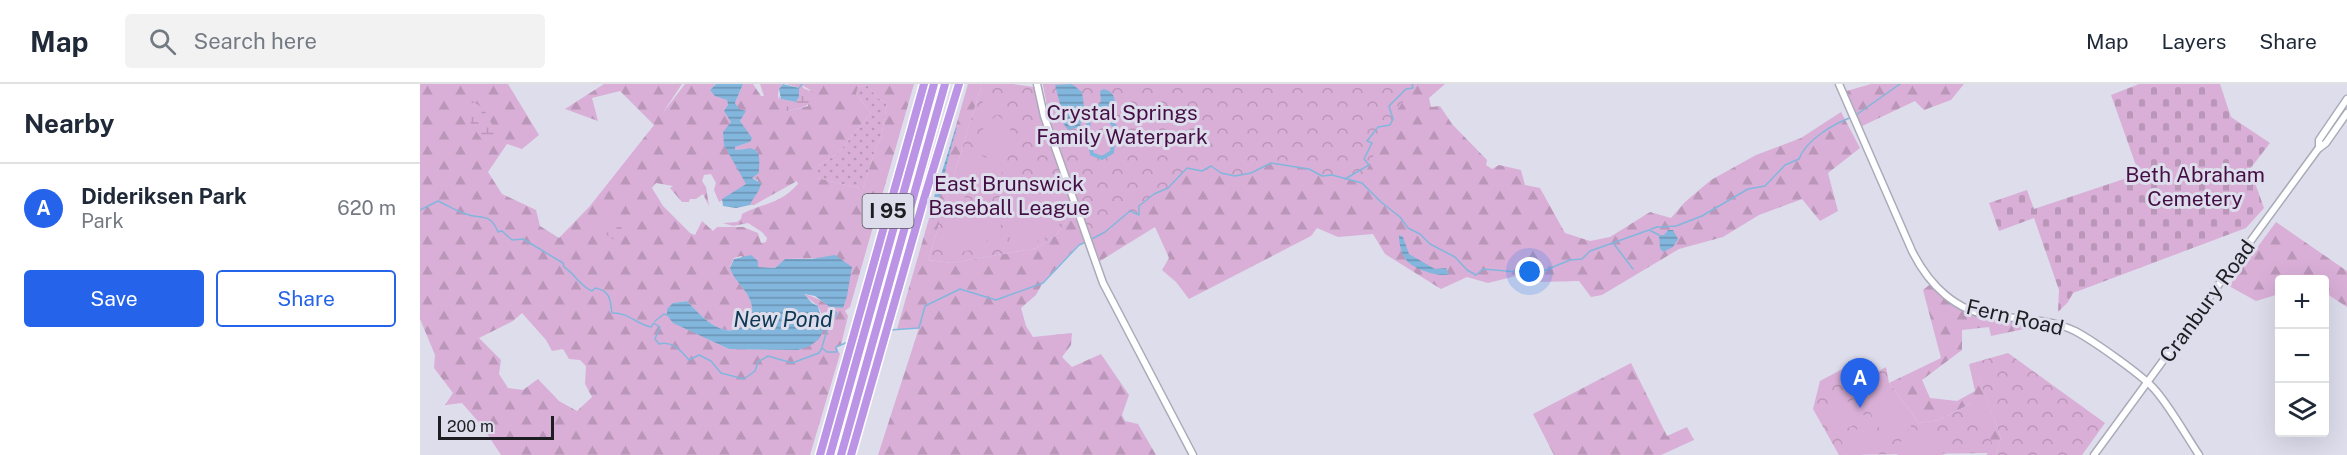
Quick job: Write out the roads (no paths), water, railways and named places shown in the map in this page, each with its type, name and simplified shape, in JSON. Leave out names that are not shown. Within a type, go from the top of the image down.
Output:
[{"type":"highway","name":"I 95","points":[[820,455],[924,84]]},
{"type":"highway","name":"I 95","points":[[830,455],[934,84]]},
{"type":"highway","name":"I 95","points":[[841,455],[945,84]]},
{"type":"highway","name":"I 95","points":[[851,455],[959,84]]},
{"type":"street","points":[[1037,84],[1044,116],[1103,283],[1193,455]]},
{"type":"street","name":"Fern Road","points":[[1839,84],[1912,251],[1936,288],[1953,301],[1982,314],[2030,318],[2056,324],[2075,332],[2148,383],[2159,395],[2199,455]]},
{"type":"street","name":"Cranbury Road","points":[[2319,148],[2319,140],[2347,99]]},
{"type":"street","name":"Cranbury Road","points":[[2094,455],[2347,113]]},
{"type":"water","points":[[716,84],[743,84],[735,103],[739,109],[746,111],[740,121],[752,138],[750,142],[735,147],[735,150],[751,148],[757,152],[759,173],[752,178],[761,183],[750,205],[736,208],[723,206],[722,199],[746,184],[724,145],[723,132],[731,122],[724,111],[728,105],[727,100],[715,96],[710,90]]},
{"type":"water","points":[[783,84],[799,88],[799,97],[796,102],[781,99],[779,89]]},
{"type":"water","points":[[1072,84],[1082,92],[1084,106],[1080,127],[1068,130],[1059,117],[1061,111],[1056,107],[1060,104],[1055,85]]},
{"type":"water","points":[[1104,89],[1112,94],[1115,104],[1107,106],[1105,111],[1097,106],[1101,102],[1100,91]]},
{"type":"water","points":[[957,128],[934,219],[929,213]]},
{"type":"water","points":[[1668,230],[1673,230],[1678,239],[1673,247],[1663,252],[1660,248],[1659,235],[1664,235]]},
{"type":"water","points":[[1399,235],[1403,237],[1409,254],[1435,269],[1446,268],[1449,274],[1434,274],[1411,265],[1402,253]]},
{"type":"water","name":"New Pond","points":[[751,255],[758,261],[758,267],[775,268],[785,259],[811,259],[835,255],[852,267],[843,308],[830,307],[815,296],[804,294],[818,306],[820,314],[829,319],[819,339],[810,346],[798,350],[729,349],[673,323],[667,315],[667,309],[673,303],[687,301],[713,325],[721,329],[737,329],[745,324],[752,314],[751,302],[730,268],[734,259]]},
{"type":"waterway","points":[[799,88],[802,84]]},
{"type":"waterway","points":[[1345,179],[1369,165],[1364,159],[1372,143],[1367,141],[1378,127],[1390,125],[1393,119],[1389,106],[1406,89],[1413,88],[1412,84]]},
{"type":"waterway","points":[[1856,115],[1900,84]]},
{"type":"waterway","points":[[1099,107],[1089,111],[1088,132],[1092,154],[1102,158],[1112,152],[1115,127],[1103,110]]},
{"type":"waterway","points":[[1651,229],[1676,226],[1702,216],[1748,189],[1765,186],[1785,165],[1799,159],[1814,139],[1852,117]]},
{"type":"waterway","points":[[1090,240],[1105,232],[1130,211],[1139,215],[1139,206],[1154,194],[1168,188],[1187,168],[1202,171],[1211,166],[1221,173],[1235,176],[1251,173],[1271,163],[1309,169],[1322,176],[1332,175],[1362,183],[1400,217],[1408,228],[1420,234],[1430,244],[1455,257],[1467,270],[1476,275],[1483,269],[1517,272],[1531,276],[1570,260],[1582,259],[1590,251],[1649,230],[1659,235]]},
{"type":"waterway","points":[[420,210],[438,201],[462,213],[489,219],[498,232],[502,231],[512,240],[523,239],[563,263],[564,267],[588,289],[592,291],[595,288],[604,291],[609,297],[612,313],[623,314],[651,327],[654,323],[660,327],[655,339],[659,344],[672,345],[689,360],[699,355],[711,361],[721,373],[744,379],[755,371],[758,362],[768,356],[792,363],[819,353],[822,348],[827,352],[837,352],[836,347],[848,342]]},
{"type":"waterway","points":[[890,330],[919,328],[925,306],[960,289],[996,300],[1043,283],[1079,245],[1086,242]]},
{"type":"waterway","points":[[1614,244],[1633,269]]},
{"type":"waterway","points":[[822,347],[828,327],[837,313],[830,307]]},
{"type":"waterway","points":[[655,321],[664,314],[667,315]]},
{"type":"place","name":"Dideriksen Park","points":[[1860,408]]},
{"type":"park label","name":"Crystal Springs Family Waterpark","points":[[1122,124]]},
{"type":"park label","name":"Beth Abraham Cemetery","points":[[2195,186]]},
{"type":"park label","name":"East Brunswick Baseball League","points":[[1009,195]]}]
